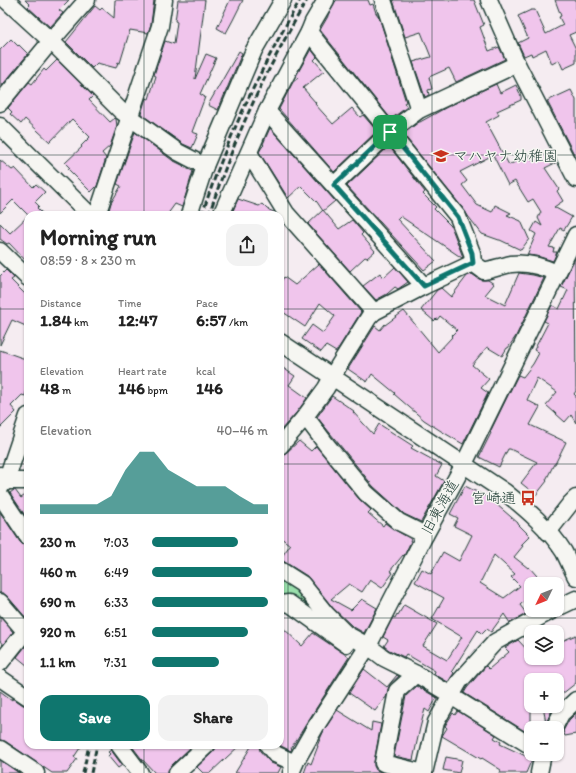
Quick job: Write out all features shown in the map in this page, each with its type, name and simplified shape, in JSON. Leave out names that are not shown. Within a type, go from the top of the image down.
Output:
[{"type":"street","points":[[6,0],[51,41],[121,111],[178,152],[205,166]]},
{"type":"street","points":[[0,103],[87,0]]},
{"type":"street","points":[[98,211],[160,26],[164,0]]},
{"type":"street","points":[[190,211],[205,166],[254,50],[283,0]]},
{"type":"street","points":[[223,211],[267,111],[326,0]]},
{"type":"street","points":[[383,0],[419,110]]},
{"type":"street","points":[[490,0],[517,64],[576,179]]},
{"type":"street","points":[[309,32],[458,217],[472,253],[473,263],[484,271],[513,264],[533,265],[557,272]]},
{"type":"street","points":[[334,185],[390,132],[419,110],[517,64]]},
{"type":"street","points":[[267,111],[424,286]]},
{"type":"street","points":[[0,126],[86,211]]},
{"type":"street","points":[[249,153],[286,213],[374,312]]},
{"type":"street","name":"旧東海道","points":[[293,768],[316,726],[365,651],[425,535],[464,464],[576,235]]},
{"type":"street","points":[[1,253],[24,274]]},
{"type":"street","points":[[284,441],[304,418],[326,388],[369,317],[374,312],[473,263]]},
{"type":"street","points":[[284,345],[505,492],[527,510],[548,532],[563,552],[576,577]]},
{"type":"street","points":[[304,418],[311,424],[366,493],[399,522],[425,535]]},
{"type":"street","points":[[24,426],[1,485],[24,529]]},
{"type":"street","points":[[1,485],[24,482]]},
{"type":"street","points":[[548,532],[576,498]]},
{"type":"street","points":[[284,573],[302,584],[326,614],[365,651]]},
{"type":"street","points":[[564,605],[576,599]]},
{"type":"street","points":[[0,602],[24,628]]},
{"type":"street","points":[[284,604],[289,603],[365,651],[384,658],[416,674],[524,742]]},
{"type":"street","points":[[416,674],[397,691],[383,763],[424,773],[436,722],[459,682],[495,642],[540,617]]},
{"type":"street","points":[[0,664],[24,635]]},
{"type":"street","points":[[0,678],[24,695]]},
{"type":"street","points":[[558,721],[561,714],[576,700]]},
{"type":"street","points":[[0,749],[36,773]]},
{"type":"street","points":[[122,749],[140,773]]},
{"type":"street","points":[[177,773],[203,749]]},
{"type":"street","points":[[271,749],[275,754],[293,768]]},
{"type":"street","points":[[539,773],[542,761]]},
{"type":"green space","points":[[284,577],[330,624],[284,598]]},
{"type":"building","points":[[25,0],[69,0],[59,10],[63,13],[50,27],[28,7],[30,5]]},
{"type":"building","points":[[115,0],[154,0],[151,24],[148,33],[130,30],[120,63],[118,62],[116,68],[97,63],[92,68],[66,42],[95,6],[100,10],[102,8],[114,18]]},
{"type":"building","points":[[178,0],[205,0],[195,79],[206,54],[216,58],[200,94],[205,97],[192,132],[198,134],[192,148],[183,144],[141,114],[146,98],[149,99],[156,76],[154,75],[165,41],[174,44]]},
{"type":"building","points":[[230,0],[243,0],[226,33],[217,28]]},
{"type":"building","points":[[337,0],[368,0],[370,5],[373,4],[379,17],[406,102],[404,103],[407,107],[391,119],[320,30]]},
{"type":"building","points":[[393,0],[474,0],[484,25],[480,27],[489,51],[499,47],[505,59],[456,82],[449,68],[429,77],[432,89],[428,90],[429,95],[425,97],[413,62],[431,57],[421,32],[405,37]]},
{"type":"building","points":[[555,0],[576,0],[576,32],[569,35],[576,49],[576,63],[563,69],[559,60],[552,64],[546,49],[532,56],[531,53],[524,56],[518,43],[528,38],[518,16],[531,10],[535,10],[546,34],[563,25],[559,17],[561,16]]},
{"type":"building","points":[[11,39],[28,54],[0,88],[0,50]]},
{"type":"building","points":[[311,49],[317,57],[314,60],[324,71],[303,88],[316,103],[315,104],[333,124],[352,108],[360,117],[363,115],[377,131],[334,172],[279,109],[293,82],[298,78],[296,76]]},
{"type":"building","points":[[239,51],[242,53],[218,110],[208,105]]},
{"type":"building","points":[[57,60],[93,96],[89,100],[110,122],[115,118],[116,119],[117,126],[110,146],[102,153],[106,158],[97,186],[91,192],[68,169],[70,168],[65,163],[90,137],[72,119],[50,142],[25,119],[21,124],[10,114],[12,112],[8,108],[29,82],[32,84],[44,69],[46,71]]},
{"type":"building","points":[[496,84],[500,93],[516,85],[521,96],[521,100],[497,111],[499,115],[486,122],[509,165],[529,155],[532,160],[551,151],[557,162],[545,168],[559,189],[557,191],[563,201],[554,207],[572,217],[564,230],[560,228],[549,247],[554,248],[553,252],[557,252],[553,261],[537,256],[527,255],[536,234],[531,231],[536,222],[542,226],[538,218],[541,212],[533,199],[528,202],[515,181],[508,185],[493,155],[460,172],[467,181],[462,185],[477,205],[492,212],[495,205],[511,213],[507,215],[521,221],[529,239],[521,250],[500,240],[482,234],[403,134],[419,122]]},
{"type":"building","points":[[571,90],[576,100],[576,153],[574,154],[547,101]]},
{"type":"building","points":[[270,128],[335,201],[323,211],[317,202],[301,186],[288,198],[259,152],[264,145],[263,144]]},
{"type":"building","points":[[135,132],[172,160],[193,171],[182,207],[175,204],[170,211],[109,211],[111,203],[121,186],[117,184]]},
{"type":"building","points":[[389,146],[425,192],[423,194],[436,207],[434,209],[451,226],[463,257],[462,258],[400,216],[397,219],[436,261],[424,270],[347,186]]},
{"type":"building","points":[[0,160],[12,170],[15,168],[33,187],[36,184],[45,192],[35,202],[39,206],[37,208],[40,211],[24,211],[13,200],[0,213]]},
{"type":"building","points":[[238,199],[259,206],[262,204],[272,211],[233,211]]},
{"type":"building","points":[[323,210],[339,229],[352,220],[363,233],[361,235],[375,251],[367,258],[365,257],[350,271],[308,224]]},
{"type":"building","points":[[24,220],[24,259],[9,243],[7,244],[0,239],[0,223],[10,233]]},
{"type":"building","points":[[575,258],[576,391],[574,394],[576,396],[576,423],[571,415],[565,422],[546,405],[557,392],[537,378],[527,400],[540,407],[530,425],[566,442],[546,480],[547,481],[536,495],[521,483],[537,462],[510,449],[508,449],[499,467],[479,457],[518,375],[523,377],[539,353],[534,350],[548,323],[544,321],[552,305],[559,309],[568,290],[561,287]]},
{"type":"building","points":[[319,264],[361,312],[336,352],[326,346],[321,352],[302,339],[312,325],[323,333],[335,316],[320,303],[305,327],[284,313],[284,277],[295,285]]},
{"type":"building","points":[[395,267],[408,282],[398,289],[395,287],[387,294],[376,300],[363,286],[380,273],[383,278]]},
{"type":"building","points":[[6,270],[14,278],[11,280],[24,293],[24,325],[12,320],[0,345],[0,276]]},
{"type":"building","points":[[519,273],[544,278],[516,336],[502,356],[487,347],[472,365],[489,379],[481,388],[488,393],[463,444],[424,420],[372,374],[367,382],[348,369],[375,326],[380,330],[385,324],[404,311],[438,352],[457,330],[440,316],[434,321],[421,310],[437,290],[441,288],[451,297],[467,276],[472,274],[479,279],[488,280],[494,284],[485,295],[505,305]]},
{"type":"building","points":[[0,350],[24,359],[24,396],[22,395],[11,406],[16,412],[0,428]]},
{"type":"building","points":[[284,369],[295,376],[289,385],[307,398],[284,427]]},
{"type":"building","points":[[332,396],[354,411],[353,412],[373,434],[379,424],[413,446],[411,448],[442,465],[436,476],[444,481],[421,522],[404,514],[373,486],[317,417]]},
{"type":"building","points":[[299,441],[311,451],[316,446],[359,499],[371,510],[368,513],[383,526],[385,523],[411,539],[404,556],[403,555],[390,571],[393,573],[382,588],[370,580],[362,592],[349,584],[331,599],[351,610],[362,599],[377,608],[364,633],[352,626],[333,608],[307,576],[284,562],[284,553],[290,545],[284,540],[284,454]]},
{"type":"building","points":[[465,486],[485,496],[496,504],[518,523],[530,536],[521,545],[523,546],[514,557],[528,568],[529,567],[538,577],[524,577],[524,601],[520,605],[524,610],[524,615],[510,623],[504,614],[491,632],[487,629],[482,634],[478,630],[452,671],[454,673],[448,682],[434,674],[435,671],[406,654],[404,657],[389,650],[384,646],[388,640],[383,637],[393,617],[395,618],[397,614],[398,615],[404,605],[437,624],[423,646],[447,660],[462,637],[432,619],[444,598],[415,582],[422,569],[431,574],[443,552],[459,561],[472,535],[454,526],[458,518],[450,514]],"holes":[[[494,555],[515,574],[511,577],[520,586],[504,598],[480,583]]]},
{"type":"building","points":[[15,490],[21,498],[24,496],[24,514],[10,493]]},
{"type":"building","points":[[0,512],[20,542],[24,545],[24,616],[7,596],[0,593]]},
{"type":"building","points":[[0,617],[13,632],[3,645],[0,641]]},
{"type":"building","points":[[284,629],[302,646],[313,633],[349,657],[291,748],[291,751],[284,748]]},
{"type":"building","points":[[576,635],[576,683],[564,692],[564,673],[524,673],[524,713],[531,713],[531,721],[524,721],[524,731],[464,693],[486,666],[489,669],[509,652],[505,648],[518,640],[524,646],[524,665],[564,665],[564,640]]},
{"type":"building","points":[[24,648],[24,663],[17,657]]},
{"type":"building","points":[[364,669],[387,687],[397,675],[399,676],[390,684],[386,698],[375,711],[349,693]]},
{"type":"building","points":[[417,686],[439,699],[436,699],[429,712],[425,709],[413,760],[394,756],[406,696]]},
{"type":"building","points":[[0,691],[12,700],[13,698],[24,705],[24,749],[79,749],[74,757],[77,759],[67,773],[52,773],[5,741],[0,740]]},
{"type":"building","points":[[337,710],[371,731],[372,722],[381,724],[374,766],[376,770],[384,773],[304,773],[308,762],[311,764],[324,730]]},
{"type":"building","points":[[458,711],[496,735],[494,738],[501,742],[500,744],[524,755],[524,761],[531,761],[526,773],[500,773],[501,770],[442,736],[447,728],[445,726],[453,713],[455,715]]},
{"type":"building","points":[[544,713],[551,713],[547,721],[546,721]]},
{"type":"building","points":[[576,713],[576,734],[565,736],[564,729],[569,720]]},
{"type":"building","points":[[134,749],[189,749],[171,766],[168,773],[155,773]]},
{"type":"building","points":[[215,749],[236,749],[210,773],[203,773],[197,767]]},
{"type":"building","points":[[250,749],[260,749],[271,763],[281,767],[278,773],[235,773]]},
{"type":"building","points":[[111,750],[122,765],[118,768],[108,756],[110,754],[108,752]]},
{"type":"building","points":[[446,757],[462,760],[459,773],[443,770]]},
{"type":"building","points":[[0,760],[19,773],[0,773]]},
{"type":"railway","points":[[203,211],[222,159],[245,105],[300,0]]},
{"type":"railway","points":[[210,211],[229,159],[252,105],[278,52],[307,0]]},
{"type":"railway","points":[[83,773],[88,749]]},
{"type":"railway","points":[[91,773],[96,749]]},
{"type":"place","name":"マハヤナ幼稚園","points":[[441,156]]},
{"type":"place","name":"宮崎通","points":[[528,498]]},
{"type":"route","points":[[390,132],[458,217],[472,253],[473,263],[424,286],[334,185],[390,132]]}]
